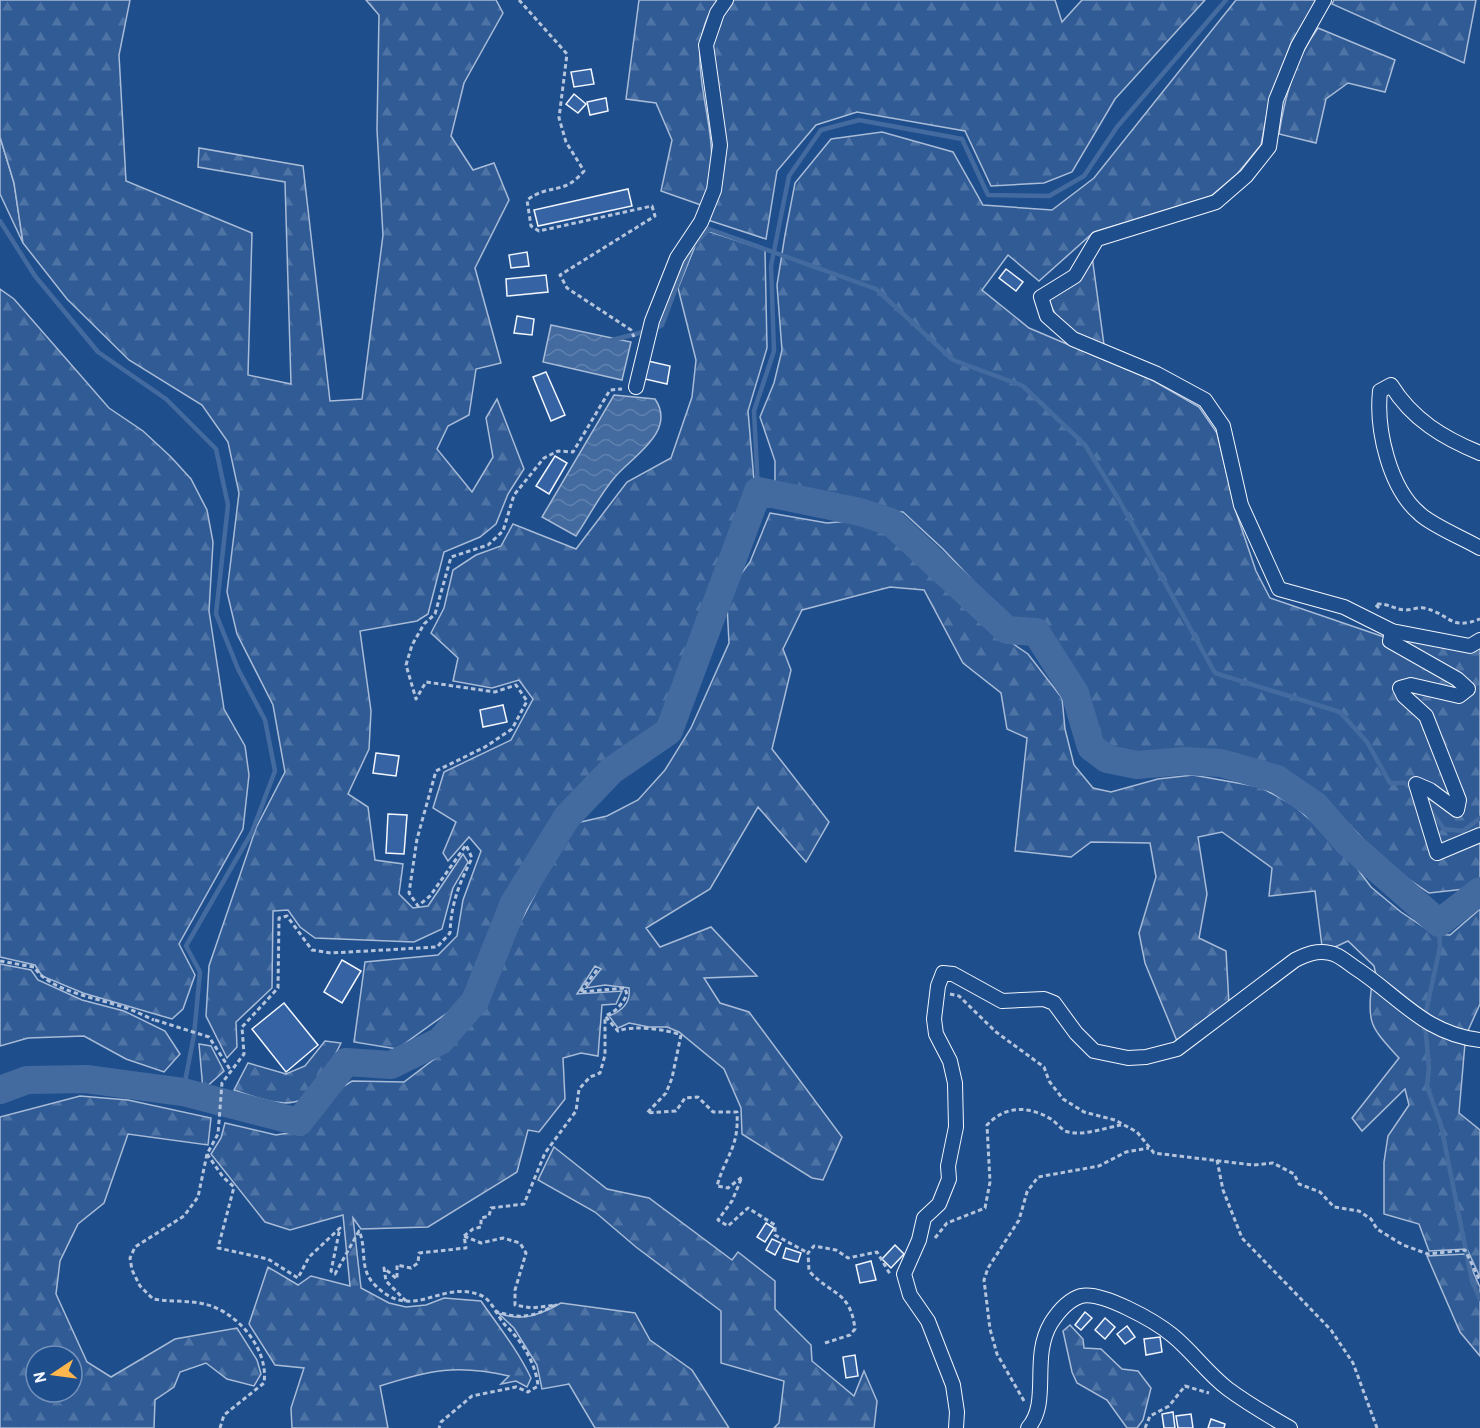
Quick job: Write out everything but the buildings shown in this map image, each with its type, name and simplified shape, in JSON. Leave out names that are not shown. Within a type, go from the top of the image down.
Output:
[{"type":"street","points":[[632,384],[652,321],[677,258],[701,222],[714,190],[720,145],[706,45],[717,12],[726,0]]},
{"type":"street","points":[[1324,0],[1298,46],[1276,100],[1269,147],[1246,176],[1216,202],[1097,239],[1075,276],[1041,297],[1047,316],[1072,339],[1157,374],[1205,400],[1223,426],[1241,505],[1280,589],[1344,607],[1392,631],[1418,634],[1470,646],[1480,640]]},
{"type":"street","points":[[1480,453],[1420,421],[1403,404],[1391,385],[1380,391],[1378,412],[1402,494],[1421,515],[1480,548]]},
{"type":"street","points":[[1392,631],[1390,641],[1457,679],[1468,689],[1458,696],[1411,685],[1400,688],[1404,696],[1426,716],[1459,800],[1457,810],[1430,790],[1416,784],[1437,853],[1480,835]]},
{"type":"street","points":[[956,1428],[954,1385],[933,1341],[928,1321],[910,1295],[904,1274],[919,1240],[924,1218],[939,1204],[949,1179],[948,1166],[956,1127],[955,1083],[950,1061],[936,1034],[934,1019],[936,999],[943,973],[953,974],[1002,1000],[1044,999],[1054,1003],[1076,1033],[1094,1051],[1128,1058],[1146,1058],[1177,1049],[1295,960],[1312,951],[1332,953],[1363,973],[1415,1016],[1451,1035],[1480,1040]]},
{"type":"street","points":[[1030,1427],[1040,1404],[1039,1358],[1043,1341],[1060,1311],[1082,1296],[1098,1296],[1158,1325],[1183,1344],[1227,1388],[1290,1428]]},
{"type":"path","points":[[519,0],[567,54],[559,118],[566,142],[584,171],[572,185],[537,193],[527,200],[531,226],[539,231],[652,206],[655,216],[560,275],[567,288],[631,330],[637,343]]},
{"type":"path","points":[[220,1428],[224,1415],[264,1383],[266,1369],[261,1353],[242,1326],[221,1308],[202,1303],[153,1299],[140,1286],[132,1270],[130,1258],[135,1247],[184,1216],[198,1197],[207,1154],[218,1134],[222,1083],[244,1054],[242,1028],[278,988],[279,918],[287,916],[312,950],[331,953],[436,947],[450,933],[451,911],[457,888],[472,858],[466,845],[430,896],[418,906],[409,893],[417,839],[436,771],[484,747],[512,729],[527,701],[516,685],[495,692],[426,682],[416,699],[406,665],[412,645],[424,624],[435,614],[451,557],[488,545],[503,531],[514,495],[544,458],[558,451],[573,452],[609,390],[632,384]]},
{"type":"path","points":[[609,390],[632,384]]},
{"type":"path","points":[[1392,631],[1391,622],[1375,604],[1387,603],[1404,610],[1423,608],[1455,624],[1466,624],[1480,619]]},
{"type":"path","points":[[0,961],[34,967],[40,977],[83,997],[124,1007],[154,1020],[208,1037],[231,1071]]},
{"type":"path","points":[[597,970],[580,992],[625,988],[627,995],[616,1011],[605,1016]]},
{"type":"path","points":[[936,999],[943,992],[958,996],[996,1032],[1044,1067],[1049,1081],[1063,1099],[1084,1112],[1123,1124],[1137,1132],[1154,1153],[1252,1165],[1273,1163],[1294,1174],[1299,1184],[1320,1192],[1334,1207],[1359,1211],[1371,1219],[1377,1229],[1403,1245],[1428,1254],[1465,1250],[1480,1281]]},
{"type":"path","points":[[464,1236],[481,1227],[481,1218],[489,1216],[491,1208],[524,1204],[546,1153],[576,1111],[579,1089],[590,1077],[600,1073],[605,1055],[605,1016]]},
{"type":"path","points":[[605,1016],[618,1031],[628,1027],[650,1031],[668,1029],[681,1035],[672,1078],[666,1093],[647,1113],[676,1110],[685,1098],[699,1097],[713,1112],[737,1112],[735,1148],[717,1186],[728,1188],[742,1177],[732,1201],[718,1220],[728,1226],[748,1208],[775,1225],[775,1235],[808,1253]]},
{"type":"path","points":[[932,1247],[935,1238],[947,1223],[985,1208],[990,1182],[987,1125],[999,1113],[1016,1109],[1034,1111],[1052,1119],[1065,1131],[1087,1133],[1123,1124]]},
{"type":"path","points":[[1030,1427],[1025,1404],[998,1354],[990,1329],[984,1280],[988,1268],[1019,1220],[1027,1192],[1038,1178],[1099,1166],[1125,1152],[1150,1148]]},
{"type":"path","points":[[207,1154],[223,1177],[234,1187],[218,1248],[268,1259],[298,1278],[309,1257],[332,1232],[340,1228],[331,1270],[335,1274],[359,1231],[363,1240],[365,1270],[373,1283],[394,1298],[407,1302],[458,1292],[481,1295],[491,1303],[522,1344],[536,1373],[538,1386],[528,1392],[516,1387],[472,1396],[441,1422],[439,1428]]},
{"type":"path","points":[[1217,1160],[1223,1190],[1242,1238],[1331,1330],[1353,1363],[1377,1428]]},
{"type":"path","points":[[407,1302],[386,1281],[384,1268],[397,1279],[397,1265],[411,1268],[418,1263],[419,1252],[466,1248],[464,1236]]},
{"type":"path","points":[[464,1236],[481,1243],[504,1238],[520,1243],[526,1253],[515,1290],[515,1305],[532,1308],[556,1305],[537,1314],[514,1318],[495,1311]]},
{"type":"path","points":[[825,1342],[850,1335],[855,1329],[852,1310],[843,1296],[823,1286],[809,1271],[808,1253],[814,1246],[836,1250],[848,1258],[877,1252],[888,1272],[910,1295]]},
{"type":"path","points":[[1145,1428],[1150,1416],[1169,1406],[1185,1386],[1216,1396]]},
{"type":"green space","points":[[0,0],[130,0],[119,55],[126,181],[252,233],[248,375],[291,384],[285,182],[198,167],[199,148],[303,166],[330,401],[362,399],[383,235],[377,130],[379,15],[366,0],[496,0],[503,13],[464,83],[451,136],[473,170],[494,163],[509,200],[475,268],[501,363],[476,369],[469,415],[448,426],[437,449],[472,492],[493,457],[486,418],[497,399],[524,469],[508,494],[496,524],[480,537],[444,552],[428,614],[417,621],[360,631],[371,711],[369,749],[348,794],[368,807],[375,860],[403,864],[399,894],[413,908],[428,906],[463,854],[468,862],[453,888],[442,929],[414,942],[315,938],[300,927],[288,910],[273,911],[272,988],[236,1022],[237,1047],[227,1058],[206,1016],[209,966],[256,828],[285,772],[273,705],[237,634],[227,592],[239,493],[228,442],[202,405],[129,360],[67,299],[23,243],[14,183],[0,137]]},
{"type":"green space","points":[[639,0],[718,0],[705,24],[700,49],[701,75],[712,154],[710,180],[701,205],[661,191],[672,140],[656,103],[626,99]]},
{"type":"green space","points":[[733,0],[1055,0],[1062,22],[1082,0],[1205,0],[1115,99],[1072,172],[1044,183],[991,186],[965,131],[857,112],[816,125],[777,171],[766,239],[708,220],[720,187],[711,42],[723,11]]},
{"type":"green space","points":[[1236,0],[1317,0],[1291,43],[1270,98],[1261,145],[1237,174],[1211,196],[1094,232],[1039,281],[1008,255],[982,290],[1029,328],[1152,380],[1199,407],[1217,433],[1235,509],[1256,571],[1270,598],[1387,638],[1462,687],[1457,692],[1398,685],[1423,715],[1455,804],[1413,780],[1435,857],[1480,840],[1480,883],[1474,888],[1429,893],[1388,865],[1322,796],[1288,776],[1237,754],[1143,759],[1108,757],[1098,745],[1087,701],[943,549],[903,512],[822,509],[790,502],[775,495],[775,461],[760,417],[774,383],[782,350],[777,285],[795,183],[831,139],[882,132],[953,152],[983,205],[1052,210],[1094,178]]},
{"type":"green space","points":[[1334,0],[1476,0],[1464,63],[1332,4]]},
{"type":"green space","points":[[1318,28],[1395,60],[1385,92],[1348,83],[1326,99],[1316,143],[1279,134],[1292,78],[1303,52]]},
{"type":"green space","points":[[0,137],[14,183],[23,243],[0,194]]},
{"type":"green space","points":[[702,229],[765,250],[767,348],[748,411],[756,504],[662,729],[560,814],[504,896],[468,998],[397,1049],[354,1042],[365,962],[438,955],[457,936],[463,900],[481,851],[469,837],[448,861],[443,853],[456,822],[433,808],[444,772],[511,740],[533,699],[519,680],[492,688],[453,681],[458,658],[431,633],[444,608],[453,570],[476,555],[501,546],[513,524],[576,549],[627,482],[671,458],[692,397],[696,360],[678,288]]},
{"type":"green space","points":[[1092,256],[1104,345],[1069,329],[1057,316],[1049,299]]},
{"type":"green space","points":[[0,289],[14,299],[109,408],[143,431],[171,457],[191,479],[207,510],[213,542],[209,611],[224,709],[245,746],[249,775],[243,829],[179,944],[195,975],[183,1009],[172,1019],[83,993],[42,976],[35,965],[0,957]]},
{"type":"green space","points":[[770,513],[827,523],[850,521],[890,530],[931,565],[1009,641],[1028,654],[1062,698],[1065,729],[1074,765],[1093,788],[1111,792],[1158,779],[1193,775],[1260,787],[1293,805],[1342,848],[1371,887],[1401,912],[1434,934],[1450,935],[1480,909],[1480,1004],[1466,1035],[1450,1032],[1377,979],[1374,966],[1348,941],[1333,948],[1322,946],[1315,891],[1269,896],[1272,868],[1222,832],[1198,837],[1207,894],[1199,938],[1226,951],[1229,1004],[1177,1041],[1145,963],[1139,933],[1156,877],[1150,843],[1091,842],[1071,857],[1015,851],[1027,738],[1007,729],[1001,693],[963,663],[924,590],[890,587],[802,610],[783,649],[791,670],[772,749],[829,822],[806,862],[758,807],[710,889],[646,928],[660,947],[711,927],[757,976],[704,978],[720,1003],[749,1012],[842,1137],[823,1180],[812,1178],[742,1134],[741,1108],[724,1069],[679,1032],[667,1027],[649,1027],[629,1023],[618,1028],[609,1016],[625,1005],[629,998],[629,988],[605,985],[586,988],[601,969],[595,966],[577,994],[622,991],[616,1004],[602,1005],[598,1056],[581,1053],[563,1058],[565,1099],[539,1132],[528,1130],[517,1172],[428,1227],[361,1229],[353,1218],[361,1288],[389,1303],[406,1307],[426,1305],[444,1298],[481,1301],[526,1367],[531,1378],[527,1387],[516,1381],[501,1384],[509,1376],[491,1372],[444,1370],[380,1386],[388,1428],[292,1428],[291,1408],[304,1368],[275,1365],[249,1324],[268,1267],[298,1285],[311,1276],[350,1286],[343,1215],[290,1230],[265,1222],[211,1154],[221,1138],[225,1123],[276,1135],[301,1131],[320,1113],[336,1091],[352,1081],[404,1082],[454,1044],[481,1009],[519,925],[572,824],[607,816],[638,800],[665,770],[691,728],[729,643],[727,605],[738,578],[750,562]]},
{"type":"green space","points":[[1398,637],[1480,645],[1480,832],[1439,849],[1420,790],[1459,812],[1430,715],[1404,691],[1438,697],[1473,688],[1393,640]]},
{"type":"green space","points":[[0,964],[31,970],[38,980],[82,1000],[124,1011],[165,1031],[180,1054],[164,1072],[126,1059],[84,1036],[28,1038],[0,1046]]},
{"type":"green space","points":[[1372,984],[1465,1043],[1459,1113],[1480,1130],[1480,1277],[1467,1249],[1429,1251],[1419,1224],[1384,1214],[1384,1162],[1388,1136],[1409,1105],[1405,1089],[1362,1131],[1352,1118],[1399,1058],[1373,1025],[1370,1008]]},
{"type":"green space","points":[[325,1041],[341,1043],[321,1080],[302,1100],[290,1103],[275,1102],[234,1090],[248,1063],[286,1074],[305,1066]]},
{"type":"green space","points":[[199,1044],[211,1046],[224,1071],[203,1090]]},
{"type":"green space","points":[[80,1096],[128,1100],[211,1118],[208,1145],[128,1134],[104,1203],[78,1224],[60,1261],[56,1294],[79,1344],[24,1344],[24,1404],[84,1404],[84,1355],[87,1362],[111,1377],[175,1339],[237,1328],[257,1360],[261,1374],[254,1386],[227,1379],[206,1363],[180,1372],[174,1387],[155,1400],[154,1428],[0,1428],[0,1117]]},
{"type":"green space","points":[[554,1147],[607,1189],[649,1198],[732,1260],[738,1252],[775,1281],[775,1309],[811,1345],[812,1361],[854,1396],[864,1371],[877,1401],[874,1428],[774,1428],[779,1423],[784,1381],[721,1363],[721,1311],[636,1247],[595,1212],[538,1180]]},
{"type":"green space","points":[[1465,1254],[1480,1287],[1480,1356],[1460,1332],[1427,1256]]},
{"type":"green space","points":[[561,1303],[635,1313],[650,1340],[692,1370],[729,1428],[595,1428],[569,1384],[542,1389],[537,1365],[514,1328],[498,1313],[515,1317],[531,1316]]},
{"type":"green space","points":[[1070,1325],[1083,1339],[1084,1348],[1101,1349],[1122,1369],[1138,1371],[1151,1388],[1143,1420],[1137,1428],[1127,1428],[1107,1400],[1077,1383],[1072,1372],[1063,1331]]},
{"type":"water","points":[[551,325],[631,342],[622,380],[543,362]]},
{"type":"water","points":[[614,395],[655,399],[660,411],[661,422],[650,442],[599,498],[576,536],[542,517]]},
{"type":"waterway","points":[[758,491],[754,411],[774,351],[771,266],[789,176],[821,130],[859,120],[962,139],[988,195],[1049,196],[1084,176],[1117,127],[1226,0]]},
{"type":"waterway","points":[[0,221],[35,276],[98,352],[166,399],[216,449],[228,505],[216,614],[238,669],[265,720],[275,771],[252,832],[186,946],[200,972],[194,1035],[183,1092]]},
{"type":"waterway","points":[[612,340],[655,329],[662,325],[691,248],[709,229],[876,289],[953,360],[1023,386],[1085,445],[1119,500],[1215,673],[1340,712],[1367,742],[1390,783],[1405,783],[1414,792]]},
{"type":"waterway","points":[[0,1090],[27,1080],[86,1079],[183,1092],[299,1122],[346,1062],[391,1065],[440,1041],[475,1001],[514,903],[567,817],[611,771],[669,731],[758,491],[860,512],[891,522],[1007,630],[1036,632],[1075,693],[1091,747],[1107,759],[1137,765],[1183,761],[1221,763],[1277,779],[1315,805],[1348,843],[1439,923],[1480,891]]},
{"type":"waterway","points":[[1428,807],[1444,829],[1463,831],[1480,818]]},
{"type":"waterway","points":[[1425,1016],[1440,947],[1439,923]]},
{"type":"waterway","points":[[1425,1024],[1429,1068],[1427,1086],[1441,1125],[1472,1281],[1480,1299]]}]
